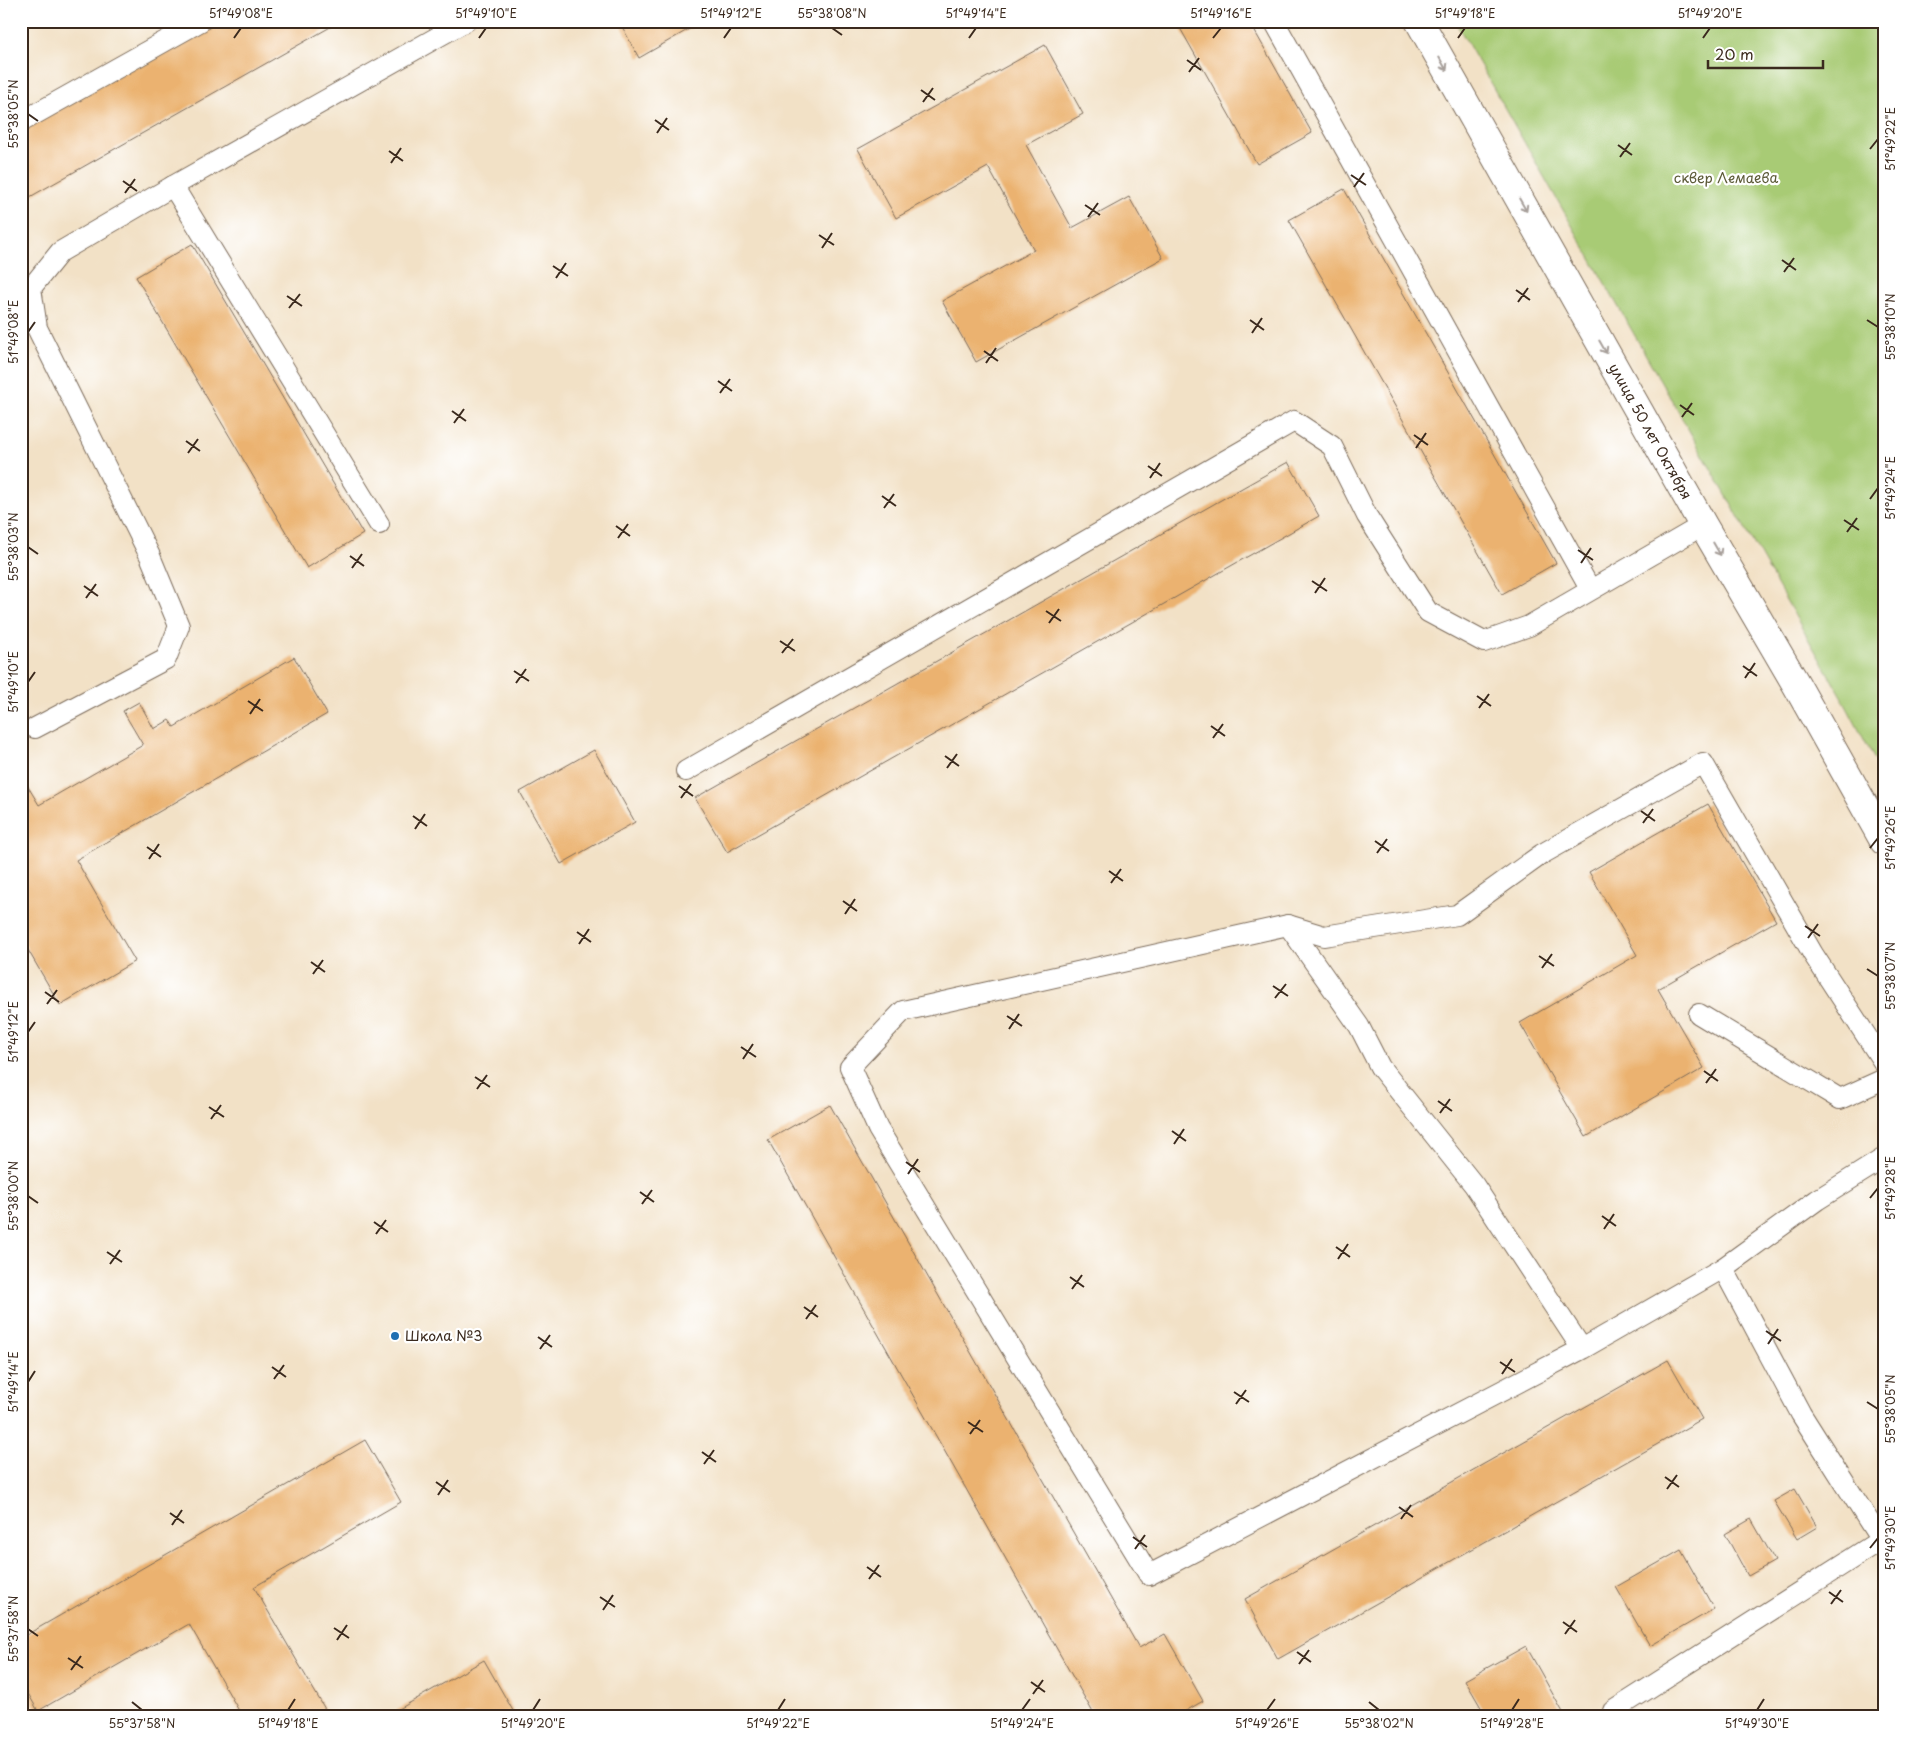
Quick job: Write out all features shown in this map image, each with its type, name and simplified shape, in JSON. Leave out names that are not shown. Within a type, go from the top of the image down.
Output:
[{"type":"street","name":"улица 50 лет Октября","points":[[1418,21],[1884,841]]},
{"type":"lane","points":[[21,122],[201,21]]},
{"type":"lane","points":[[35,728],[166,659],[179,626],[150,556],[37,328],[31,288],[60,252],[466,21]]},
{"type":"lane","points":[[1274,21],[1590,589]]},
{"type":"lane","points":[[173,186],[379,524]]},
{"type":"lane","points":[[686,772],[1294,421],[1332,446],[1367,516],[1428,612],[1484,642],[1528,626],[1703,525]]},
{"type":"lane","points":[[1884,1063],[1813,954],[1704,763],[1542,854],[1457,915],[1324,936],[1288,925],[902,1011],[850,1067],[878,1130],[1149,1575],[1582,1349],[1723,1268],[1817,1200],[1884,1158]]},
{"type":"lane","points":[[1288,925],[1359,1026],[1380,1067],[1474,1185],[1582,1349]]},
{"type":"lane","points":[[1699,1014],[1840,1099],[1884,1079]]},
{"type":"lane","points":[[1616,1716],[1613,1711],[1882,1543],[1801,1414],[1723,1268]]},
{"type":"green space","name":"сквер Лемаева","points":[[1455,21],[1884,21],[1884,777],[1842,698]]},
{"type":"building","points":[[213,21],[341,21],[21,202],[21,130]]},
{"type":"building","points":[[619,21],[703,21],[639,58]]},
{"type":"building","points":[[1176,21],[1249,21],[1312,133],[1257,164]]},
{"type":"building","points":[[1045,45],[1083,114],[1026,145],[1072,228],[1129,197],[1163,258],[976,362],[942,301],[1034,250],[988,167],[896,218],[858,149]]},
{"type":"building","points":[[1344,189],[1556,563],[1502,594],[1289,220]]},
{"type":"building","points":[[192,244],[363,534],[307,568],[136,277]]},
{"type":"building","points":[[1288,462],[1319,516],[727,852],[695,798]]},
{"type":"building","points":[[294,657],[327,714],[76,860],[135,961],[60,1005],[21,938],[21,775],[39,805],[143,745],[123,711],[139,702],[154,729],[169,720],[174,727]]},
{"type":"building","points":[[594,750],[635,822],[561,864],[520,792]]},
{"type":"building","points":[[1708,804],[1776,921],[1658,989],[1704,1068],[1586,1137],[1520,1023],[1637,955],[1589,872]]},
{"type":"building","points":[[830,1105],[1139,1648],[1165,1634],[1203,1701],[1177,1716],[1095,1716],[768,1140]]},
{"type":"building","points":[[1668,1360],[1702,1419],[1278,1659],[1245,1599]]},
{"type":"building","points":[[365,1440],[401,1502],[254,1587],[329,1716],[242,1716],[189,1624],[38,1711],[21,1681],[21,1638]]},
{"type":"building","points":[[1795,1489],[1817,1527],[1797,1539],[1774,1501]]},
{"type":"building","points":[[1751,1519],[1775,1561],[1748,1576],[1725,1534]]},
{"type":"building","points":[[1681,1550],[1714,1609],[1650,1646],[1616,1587]]},
{"type":"building","points":[[1526,1646],[1565,1716],[1486,1716],[1465,1680]]},
{"type":"building","points":[[484,1660],[516,1716],[387,1716]]},
{"type":"place","name":"Школа №3","points":[[395,1336]]}]
